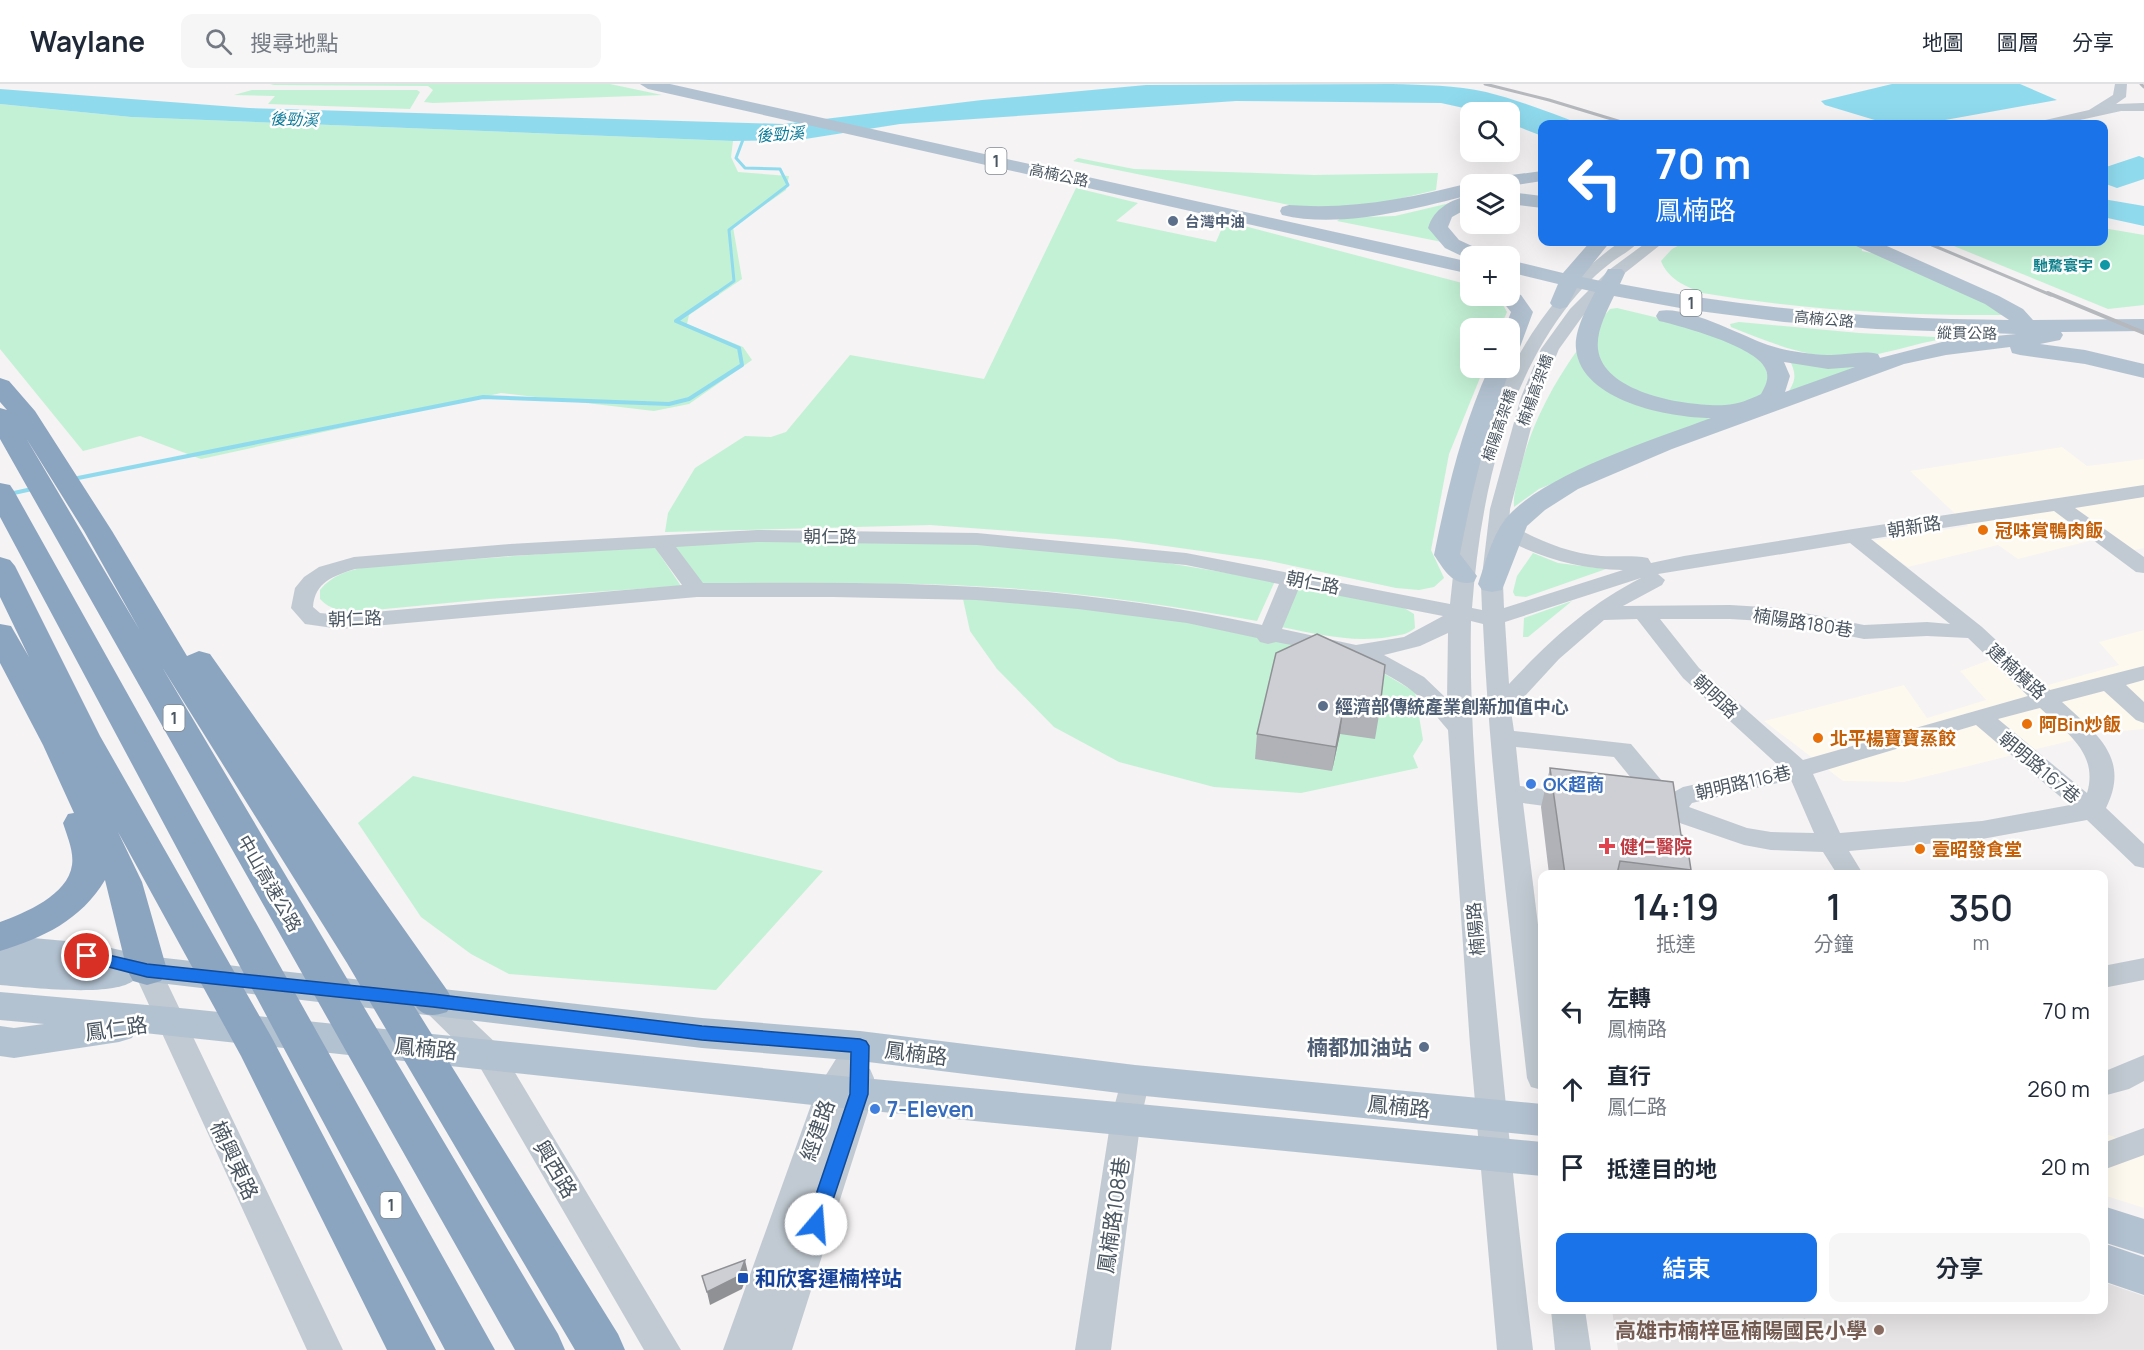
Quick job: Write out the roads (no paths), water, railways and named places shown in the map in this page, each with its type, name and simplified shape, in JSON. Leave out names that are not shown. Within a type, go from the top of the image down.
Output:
[{"type":"highway","points":[[0,386],[22,411],[54,484],[98,531],[187,644],[293,794],[433,1001]]},
{"type":"highway","name":"中山高速公路","points":[[0,416],[54,484],[306,946],[541,1350]]},
{"type":"highway","name":"1","points":[[2,494],[243,938],[471,1350]]},
{"type":"highway","points":[[98,531],[167,650],[361,953],[601,1350]]},
{"type":"highway","points":[[0,566],[83,736],[258,1050],[412,1350]]},
{"type":"highway","points":[[0,633],[60,746],[124,882],[147,970]]},
{"type":"highway","points":[[0,937],[37,923],[68,901],[80,888],[91,866],[90,854],[60,746]]},
{"type":"main road","name":"高楠公路","points":[[627,84],[814,118]]},
{"type":"main road","name":"高楠公路","points":[[648,84],[1154,192],[1241,206],[1460,256]]},
{"type":"main road","name":"高楠公路","points":[[671,84],[814,118],[1154,192],[1460,266]]},
{"type":"main road","name":"高楠公路","points":[[693,84],[814,118]]},
{"type":"main road","points":[[1520,179],[1538,177]]},
{"type":"main road","points":[[1154,192],[1178,204],[1241,206],[1367,216],[1393,214],[1460,198]]},
{"type":"main road","points":[[1331,214],[1400,207],[1460,192]]},
{"type":"main road","points":[[1520,196],[1538,197]]},
{"type":"main road","points":[[1520,198],[1538,201]]},
{"type":"main road","points":[[1460,205],[1453,207],[1441,218],[1439,231],[1452,244],[1460,248]]},
{"type":"main road","points":[[1207,206],[1460,276]]},
{"type":"main road","points":[[1597,246],[1572,275],[1560,296],[1624,307],[1698,324],[1764,351],[1804,359],[1842,362],[1872,359],[1935,344],[1985,343],[2085,357],[2144,371]]},
{"type":"main road","points":[[1646,453],[1674,449],[1905,366],[2009,346],[2026,329],[2026,325],[2015,314],[1876,246]]},
{"type":"main road","points":[[1903,246],[1943,258],[2144,363]]},
{"type":"main road","name":"高楠公路","points":[[1520,268],[1661,298],[1727,309],[1879,328]]},
{"type":"main road","points":[[1614,273],[1586,344],[1587,354],[1597,373],[1608,382],[1649,402],[1678,408],[1734,410],[1762,402],[1772,395],[1779,377],[1777,369],[1764,351]]},
{"type":"main road","name":"高楠公路","points":[[1520,281],[1560,296],[1714,317],[1879,328],[2144,325]]},
{"type":"main road","name":"縱貫公路","points":[[1879,328],[2052,335]]},
{"type":"main road","name":"1","points":[[2052,335],[2144,334]]},
{"type":"main road","points":[[1492,584],[1502,523],[1526,513],[1569,484],[1663,444],[1897,359],[1946,348],[2052,335]]},
{"type":"main road","points":[[1464,576],[1447,555],[1469,449],[1496,378]]},
{"type":"main road","points":[[0,948],[87,956],[147,970]]},
{"type":"main road","points":[[0,971],[70,977],[147,970]]},
{"type":"main road","name":"鳳楠路","points":[[147,970],[702,1033],[860,1046],[1135,1080],[1538,1120]]},
{"type":"main road","name":"鳳仁路","points":[[0,1006],[170,1021]]},
{"type":"main road","name":"鳳楠路","points":[[170,1021],[845,1092],[1538,1159]]},
{"type":"main road","name":"鳳仁路","points":[[0,1041],[14,1043],[170,1021]]},
{"type":"main road","points":[[2111,1244],[2144,1237]]},
{"type":"street","points":[[2064,120],[2084,115],[2112,102],[2121,94],[2121,84]]},
{"type":"street","points":[[2065,120],[2121,107],[2144,107]]},
{"type":"street","points":[[2108,124],[2144,117]]},
{"type":"street","name":"楠陽高架橋","points":[[1474,508],[1482,473],[1516,376],[1532,344],[1560,296],[1625,246]]},
{"type":"street","name":"楠楊高架橋","points":[[1502,523],[1530,397],[1550,349],[1576,312],[1614,273],[1651,246]]},
{"type":"street","name":"朝新路","points":[[1493,619],[1627,575],[1684,562],[2144,491]]},
{"type":"street","points":[[2057,504],[2144,567]]},
{"type":"street","name":"楠陽路","points":[[1474,508],[1460,613],[1459,728],[1493,1153],[1515,1350]]},
{"type":"street","name":"朝新路","points":[[1502,523],[1552,553],[1581,562],[1684,562]]},
{"type":"street","name":"建楠橫路","points":[[1853,535],[1974,632],[2047,698],[2091,742],[2102,759],[2103,790],[2092,810]]},
{"type":"street","name":"朝仁路","points":[[1459,728],[1433,697],[1416,682],[1385,664],[1353,651],[1176,614],[1078,602],[976,593],[697,590],[340,622],[314,618],[302,608],[301,595],[310,582],[327,571],[354,563],[660,540],[756,536],[977,539],[1186,559],[1293,578],[1493,619]]},
{"type":"street","points":[[660,540],[697,590]]},
{"type":"street","name":"朝新路","points":[[1499,710],[1540,662],[1596,613],[1627,592],[1666,574],[1684,562]]},
{"type":"street","points":[[1269,635],[1293,578]]},
{"type":"street","points":[[1492,584],[1499,710],[1538,1045]]},
{"type":"street","name":"朝明路","points":[[1643,612],[1691,673],[1799,770],[1831,843],[1848,870]]},
{"type":"street","name":"楠陽路180巷","points":[[1596,613],[1730,612],[1780,615],[1876,632],[1928,629],[1974,632]]},
{"type":"street","points":[[1353,651],[1398,646],[1425,637],[1445,627],[1460,613]]},
{"type":"street","points":[[1799,770],[1980,716],[2144,673]]},
{"type":"street","points":[[2109,682],[2144,716]]},
{"type":"street","name":"朝明路167巷","points":[[1980,716],[2092,810]]},
{"type":"street","name":"朝明路116巷","points":[[1502,738],[1616,748],[1625,752],[1676,823]]},
{"type":"street","name":"朝明路116巷","points":[[1676,823],[1683,796],[1799,770]]},
{"type":"street","points":[[1508,794],[1615,805],[1676,823]]},
{"type":"street","points":[[2092,810],[2144,859]]},
{"type":"street","name":"朝明路167巷","points":[[1676,823],[1771,841],[1831,843],[1982,830],[2092,810]]},
{"type":"street","points":[[2108,976],[2144,969]]},
{"type":"street","name":"楠興東路","points":[[147,970],[325,1350]]},
{"type":"street","name":"興西路","points":[[433,1001],[488,1054],[663,1350]]},
{"type":"street","name":"經建路","points":[[774,1350],[845,1092],[860,1046]]},
{"type":"street","points":[[2108,1083],[2144,1067]]},
{"type":"street","name":"鳳楠路108巷","points":[[1093,1350],[1126,1118],[1135,1080]]},
{"type":"street","name":"經建路","points":[[741,1350],[845,1092]]},
{"type":"street","points":[[2108,1155],[2144,1141]]},
{"type":"street","points":[[1568,1314],[1573,1350]]},
{"type":"water","points":[[1892,84],[2020,84],[2057,100],[1945,120],[1875,120],[1825,105],[1821,101]]},
{"type":"water","name":"後勁溪","points":[[1146,85],[1427,85],[1486,92],[1522,102],[1569,120],[1538,120],[1538,134],[1520,127],[1520,102],[1460,102],[1460,107],[1441,103],[1236,101],[900,124],[799,140],[733,141],[131,117],[0,104],[0,89],[249,108],[783,124],[982,100]]},
{"type":"water","points":[[2139,156],[2144,158],[2144,179],[2117,188],[2108,185],[2108,166]]},
{"type":"water","points":[[2108,200],[2144,206],[2144,226],[2108,218]]},
{"type":"waterway","points":[[714,295],[734,281],[729,230],[788,185],[780,169],[745,168],[736,158],[744,137]]},
{"type":"waterway","points":[[73,479],[483,397],[669,404],[689,399],[742,365],[739,348],[676,321],[717,293]]},
{"type":"waterway","points":[[0,496],[32,489]]},
{"type":"railway","points":[[1485,84],[1615,120]]},
{"type":"railway","points":[[2141,84],[2144,87]]},
{"type":"railway","points":[[1935,246],[2051,295]]},
{"type":"railway","points":[[2048,293],[2144,333]]},
{"type":"place","name":"台灣中油","points":[[1173,221]]},
{"type":"place","name":"馳騖寰宇","points":[[2105,265]]},
{"type":"place","name":"冠味賞鴨肉飯","points":[[1983,530]]},
{"type":"place","name":"經濟部傳統產業創新加值中心","points":[[1323,706]]},
{"type":"place","name":"阿Bin炒飯","points":[[2027,724]]},
{"type":"place","name":"北平楊寶寶蒸餃","points":[[1818,738]]},
{"type":"place","name":"OK超商","points":[[1531,784]]},
{"type":"place","name":"健仁醫院","points":[[1607,846]]},
{"type":"place","name":"壹昭發食堂","points":[[1920,849]]},
{"type":"place","name":"楠都加油站","points":[[1424,1047]]},
{"type":"place","name":"7-Eleven","points":[[875,1109]]},
{"type":"place","name":"和欣客運楠梓站","points":[[743,1278]]},
{"type":"place","name":"高雄市楠梓區楠陽國民小學","points":[[1879,1330]]}]
